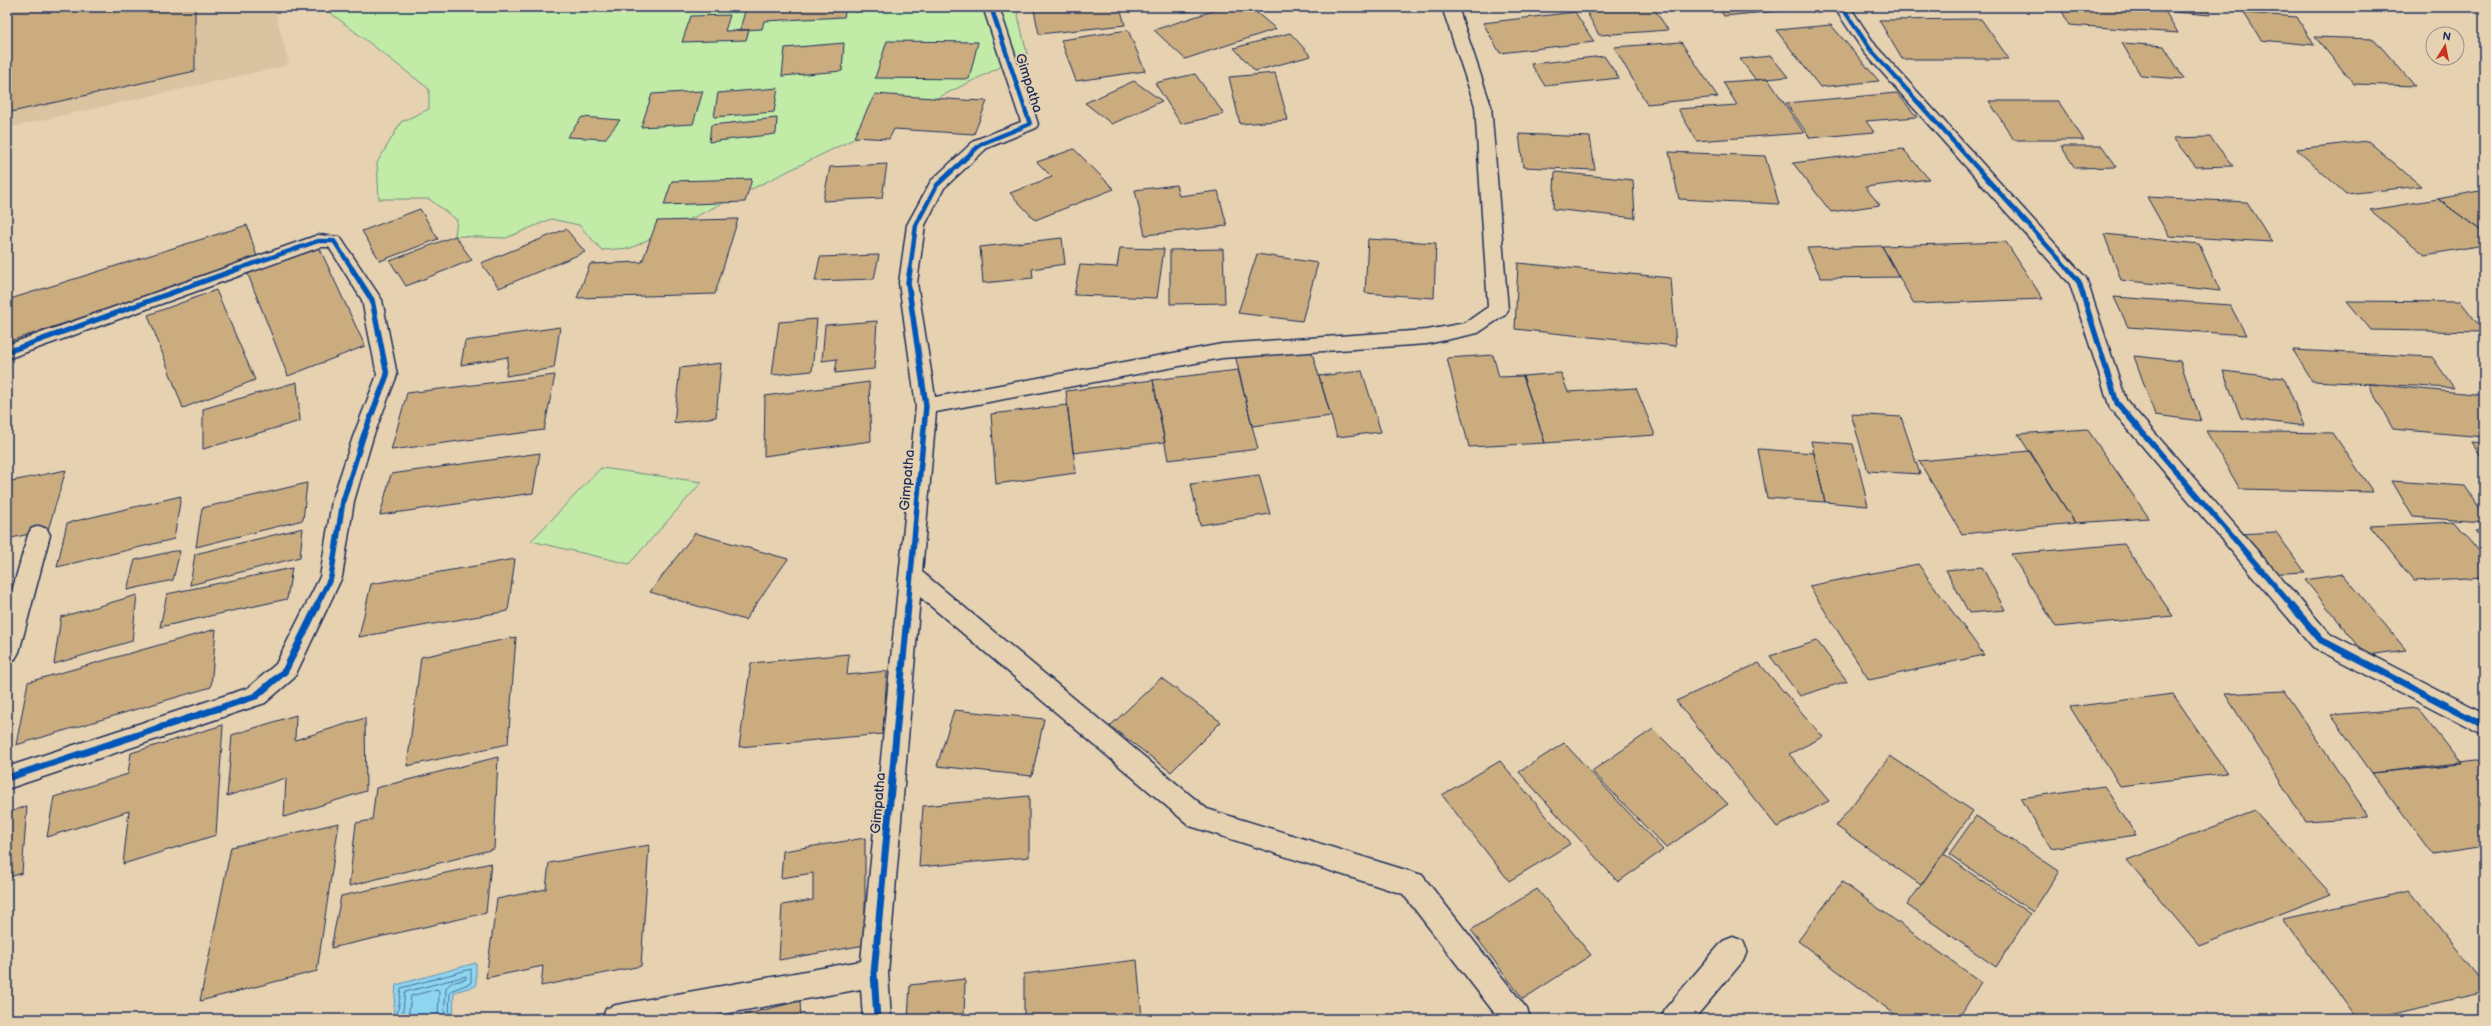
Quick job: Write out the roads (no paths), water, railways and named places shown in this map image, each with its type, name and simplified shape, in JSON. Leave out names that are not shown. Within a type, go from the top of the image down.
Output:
[{"type":"street","name":"Gimpatha","points":[[877,1019],[874,973],[926,406],[908,283],[916,225],[937,186],[981,144],[1030,124],[991,7]]},
{"type":"street","points":[[926,406],[1222,351],[1427,337],[1471,328],[1498,310],[1482,106],[1450,7]]},
{"type":"street","points":[[1842,7],[1870,49],[2078,282],[2117,403],[2321,640],[2484,725]]},
{"type":"street","points":[[7,352],[318,241],[334,241],[372,300],[387,375],[363,437],[343,501],[331,577],[285,671],[256,696],[7,778]]},
{"type":"street","points":[[7,652],[39,535]]},
{"type":"street","points":[[911,576],[1199,818],[1412,884],[1517,1019]]},
{"type":"street","points":[[1675,1019],[1733,951]]},
{"type":"street","points":[[616,1019],[874,973]]},
{"type":"water","points":[[476,963],[476,986],[454,992],[453,1018],[393,1019],[396,985]]}]
